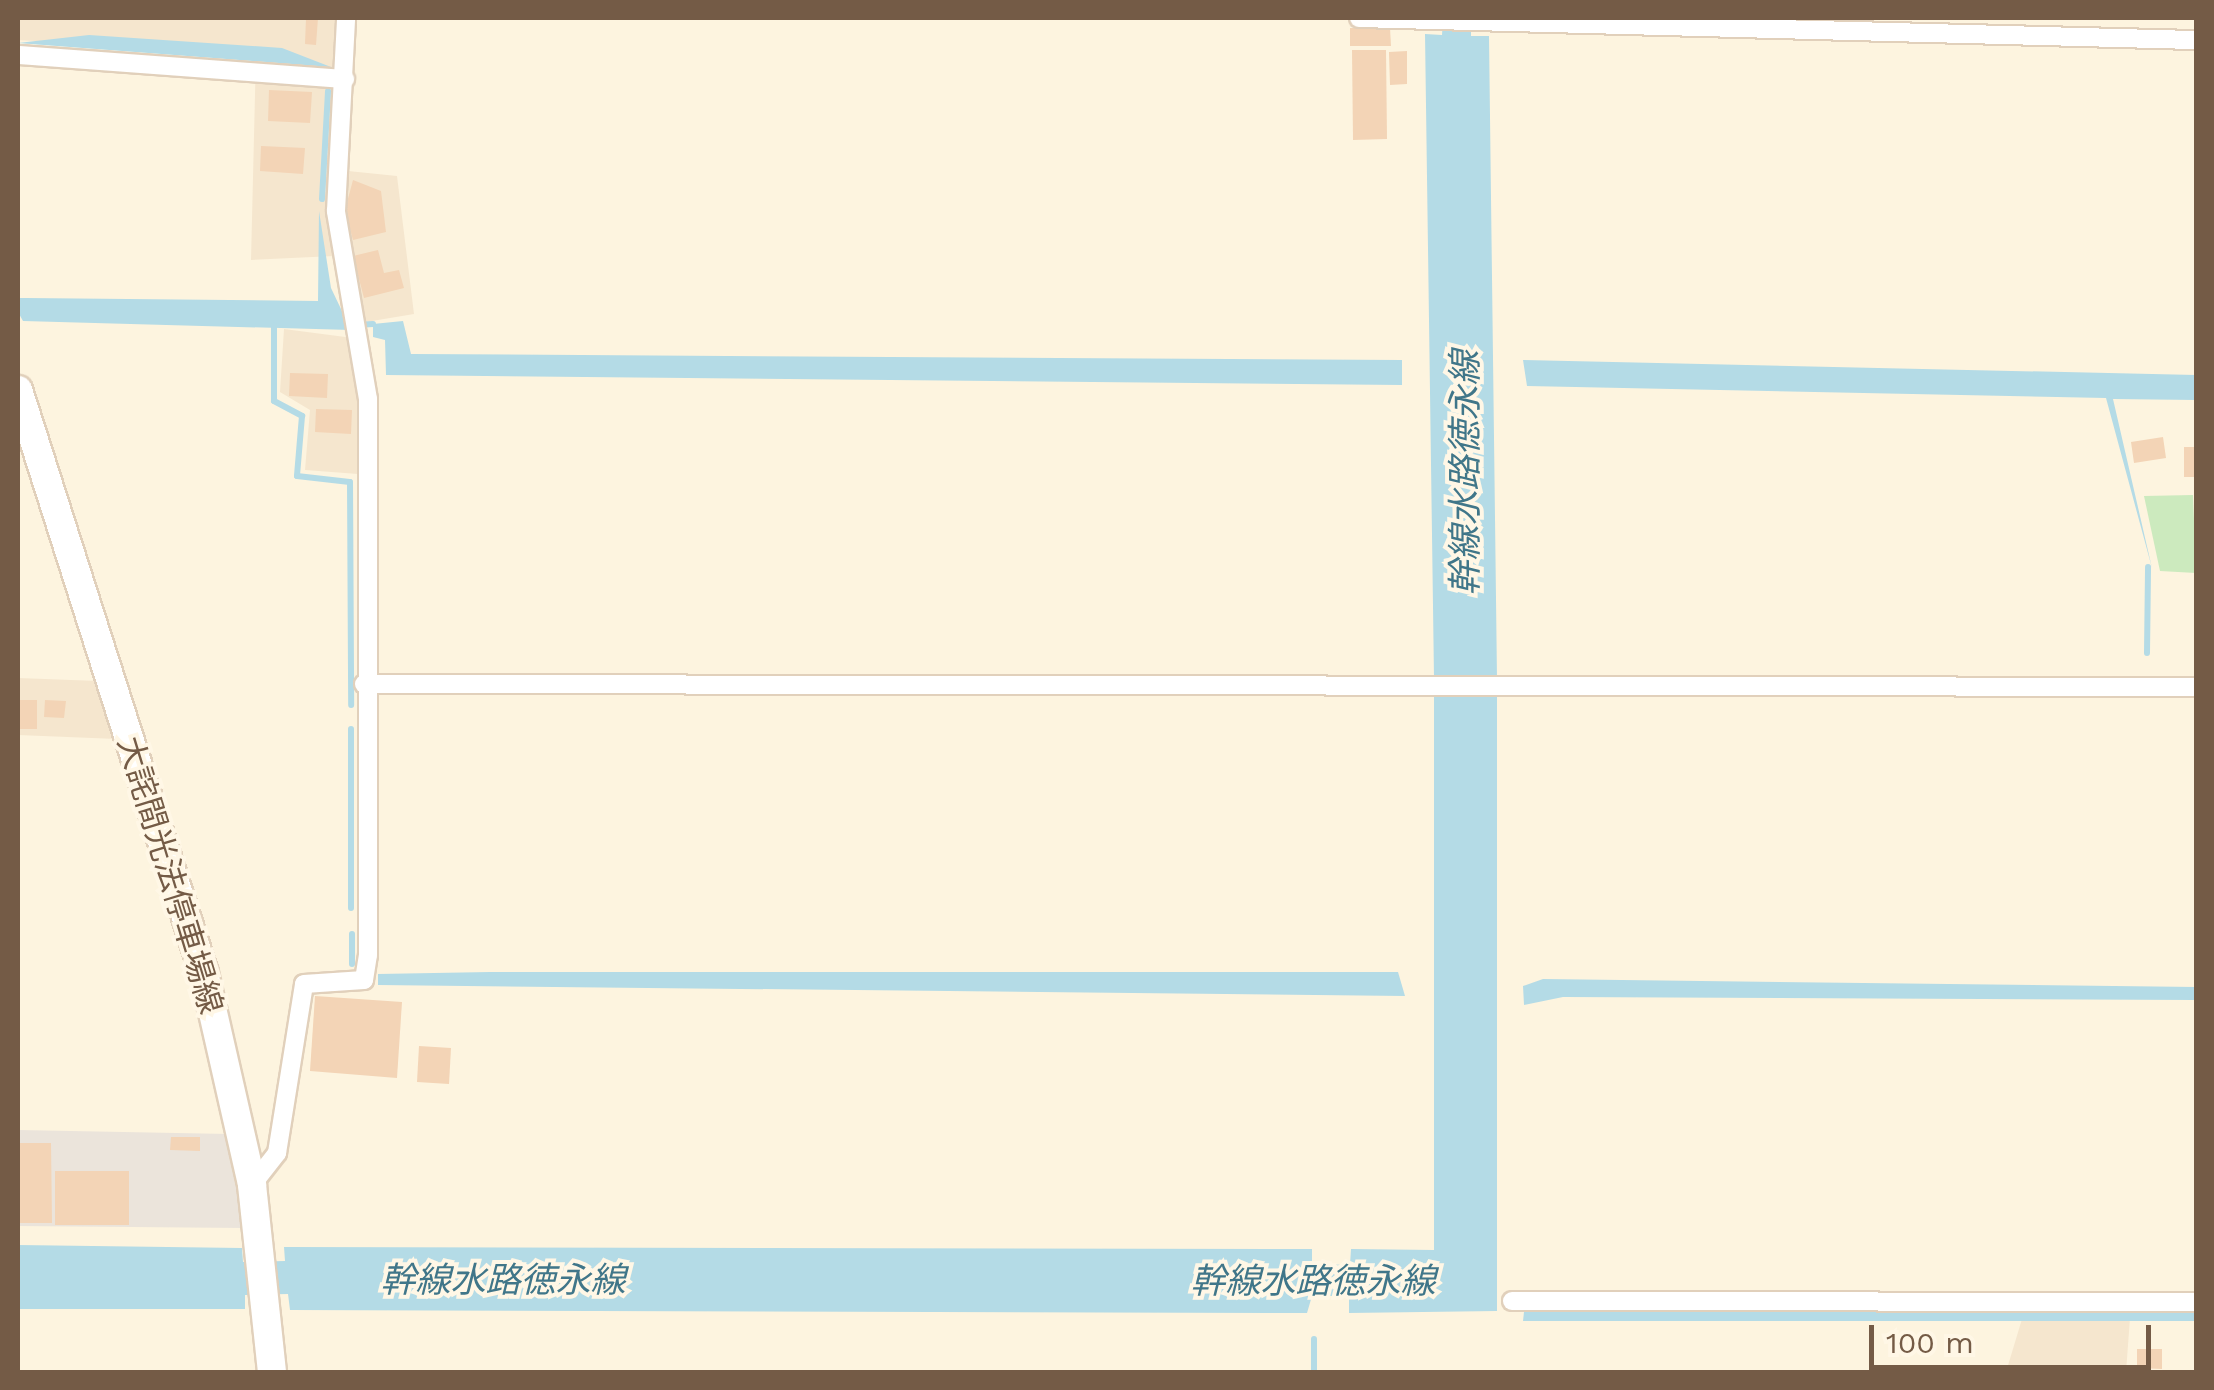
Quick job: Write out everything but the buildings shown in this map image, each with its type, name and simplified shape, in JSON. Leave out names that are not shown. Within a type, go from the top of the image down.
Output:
[{"type":"main road","name":"大詫間光法停車場線","points":[[18,390],[204,973],[252,1185],[272,1372]]},
{"type":"street","points":[[252,1185],[277,1153],[304,984],[364,980],[362,336],[336,211],[346,18]]},
{"type":"street","points":[[1359,18],[2196,40]]},
{"type":"street","points":[[18,56],[345,79]]},
{"type":"street","points":[[364,684],[2196,686]]},
{"type":"street","points":[[1512,1301],[2196,1302]]},
{"type":"shaded area","points":[[18,18],[355,18],[348,171],[397,176],[414,314],[366,322],[358,474],[305,470],[310,410],[280,392],[284,329],[353,338],[334,256],[251,260],[256,53],[18,40]]},
{"type":"shaded area","points":[[18,678],[98,681],[117,739],[18,735]]},
{"type":"shaded area","points":[[18,1130],[229,1134],[244,1228],[18,1226]]},
{"type":"shaded area","points":[[2130,1318],[2126,1372],[2006,1372],[2022,1319]]},
{"type":"green space","points":[[2193,495],[2196,573],[2160,571],[2144,496]]},
{"type":"water","name":"幹線水路徳永線","points":[[1443,18],[1471,18],[1471,36],[1489,36],[1497,678],[1481,678],[1481,695],[1497,695],[1497,1311],[1349,1313],[1349,1296],[1312,1296],[1307,1313],[290,1310],[288,1294],[245,1295],[245,1309],[18,1309],[18,1245],[242,1248],[243,1262],[285,1261],[284,1247],[1312,1249],[1312,1264],[1350,1265],[1351,1249],[1434,1250],[1434,695],[1450,695],[1450,679],[1434,678],[1425,34],[1442,35]]},
{"type":"water","points":[[89,35],[282,48],[331,67],[18,43]]},
{"type":"water","points":[[319,211],[331,288],[351,330],[23,321],[18,312],[18,298],[318,301]]},
{"type":"water","points":[[403,321],[411,354],[1402,360],[1402,385],[386,375],[385,340],[373,337],[373,324]]},
{"type":"water","points":[[1523,360],[2196,375],[2196,400],[2113,399],[2152,568],[2106,398],[1527,386]]},
{"type":"water","points":[[1398,972],[1405,996],[378,985],[378,974]]},
{"type":"water","points":[[1543,979],[2196,987],[2196,1000],[1563,997],[1524,1005],[1523,986]]},
{"type":"water","points":[[1524,1312],[2196,1312],[2196,1321],[1523,1321]]},
{"type":"waterway","points":[[322,199],[328,91]]},
{"type":"waterway","points":[[356,325],[373,324]]},
{"type":"waterway","points":[[274,325],[274,401],[302,416],[297,476],[350,482],[351,705]]},
{"type":"waterway","points":[[2147,653],[2148,567]]},
{"type":"waterway","points":[[351,729],[351,908]]},
{"type":"waterway","points":[[352,934],[352,964]]},
{"type":"waterway","points":[[1314,1339],[1314,1372]]}]
